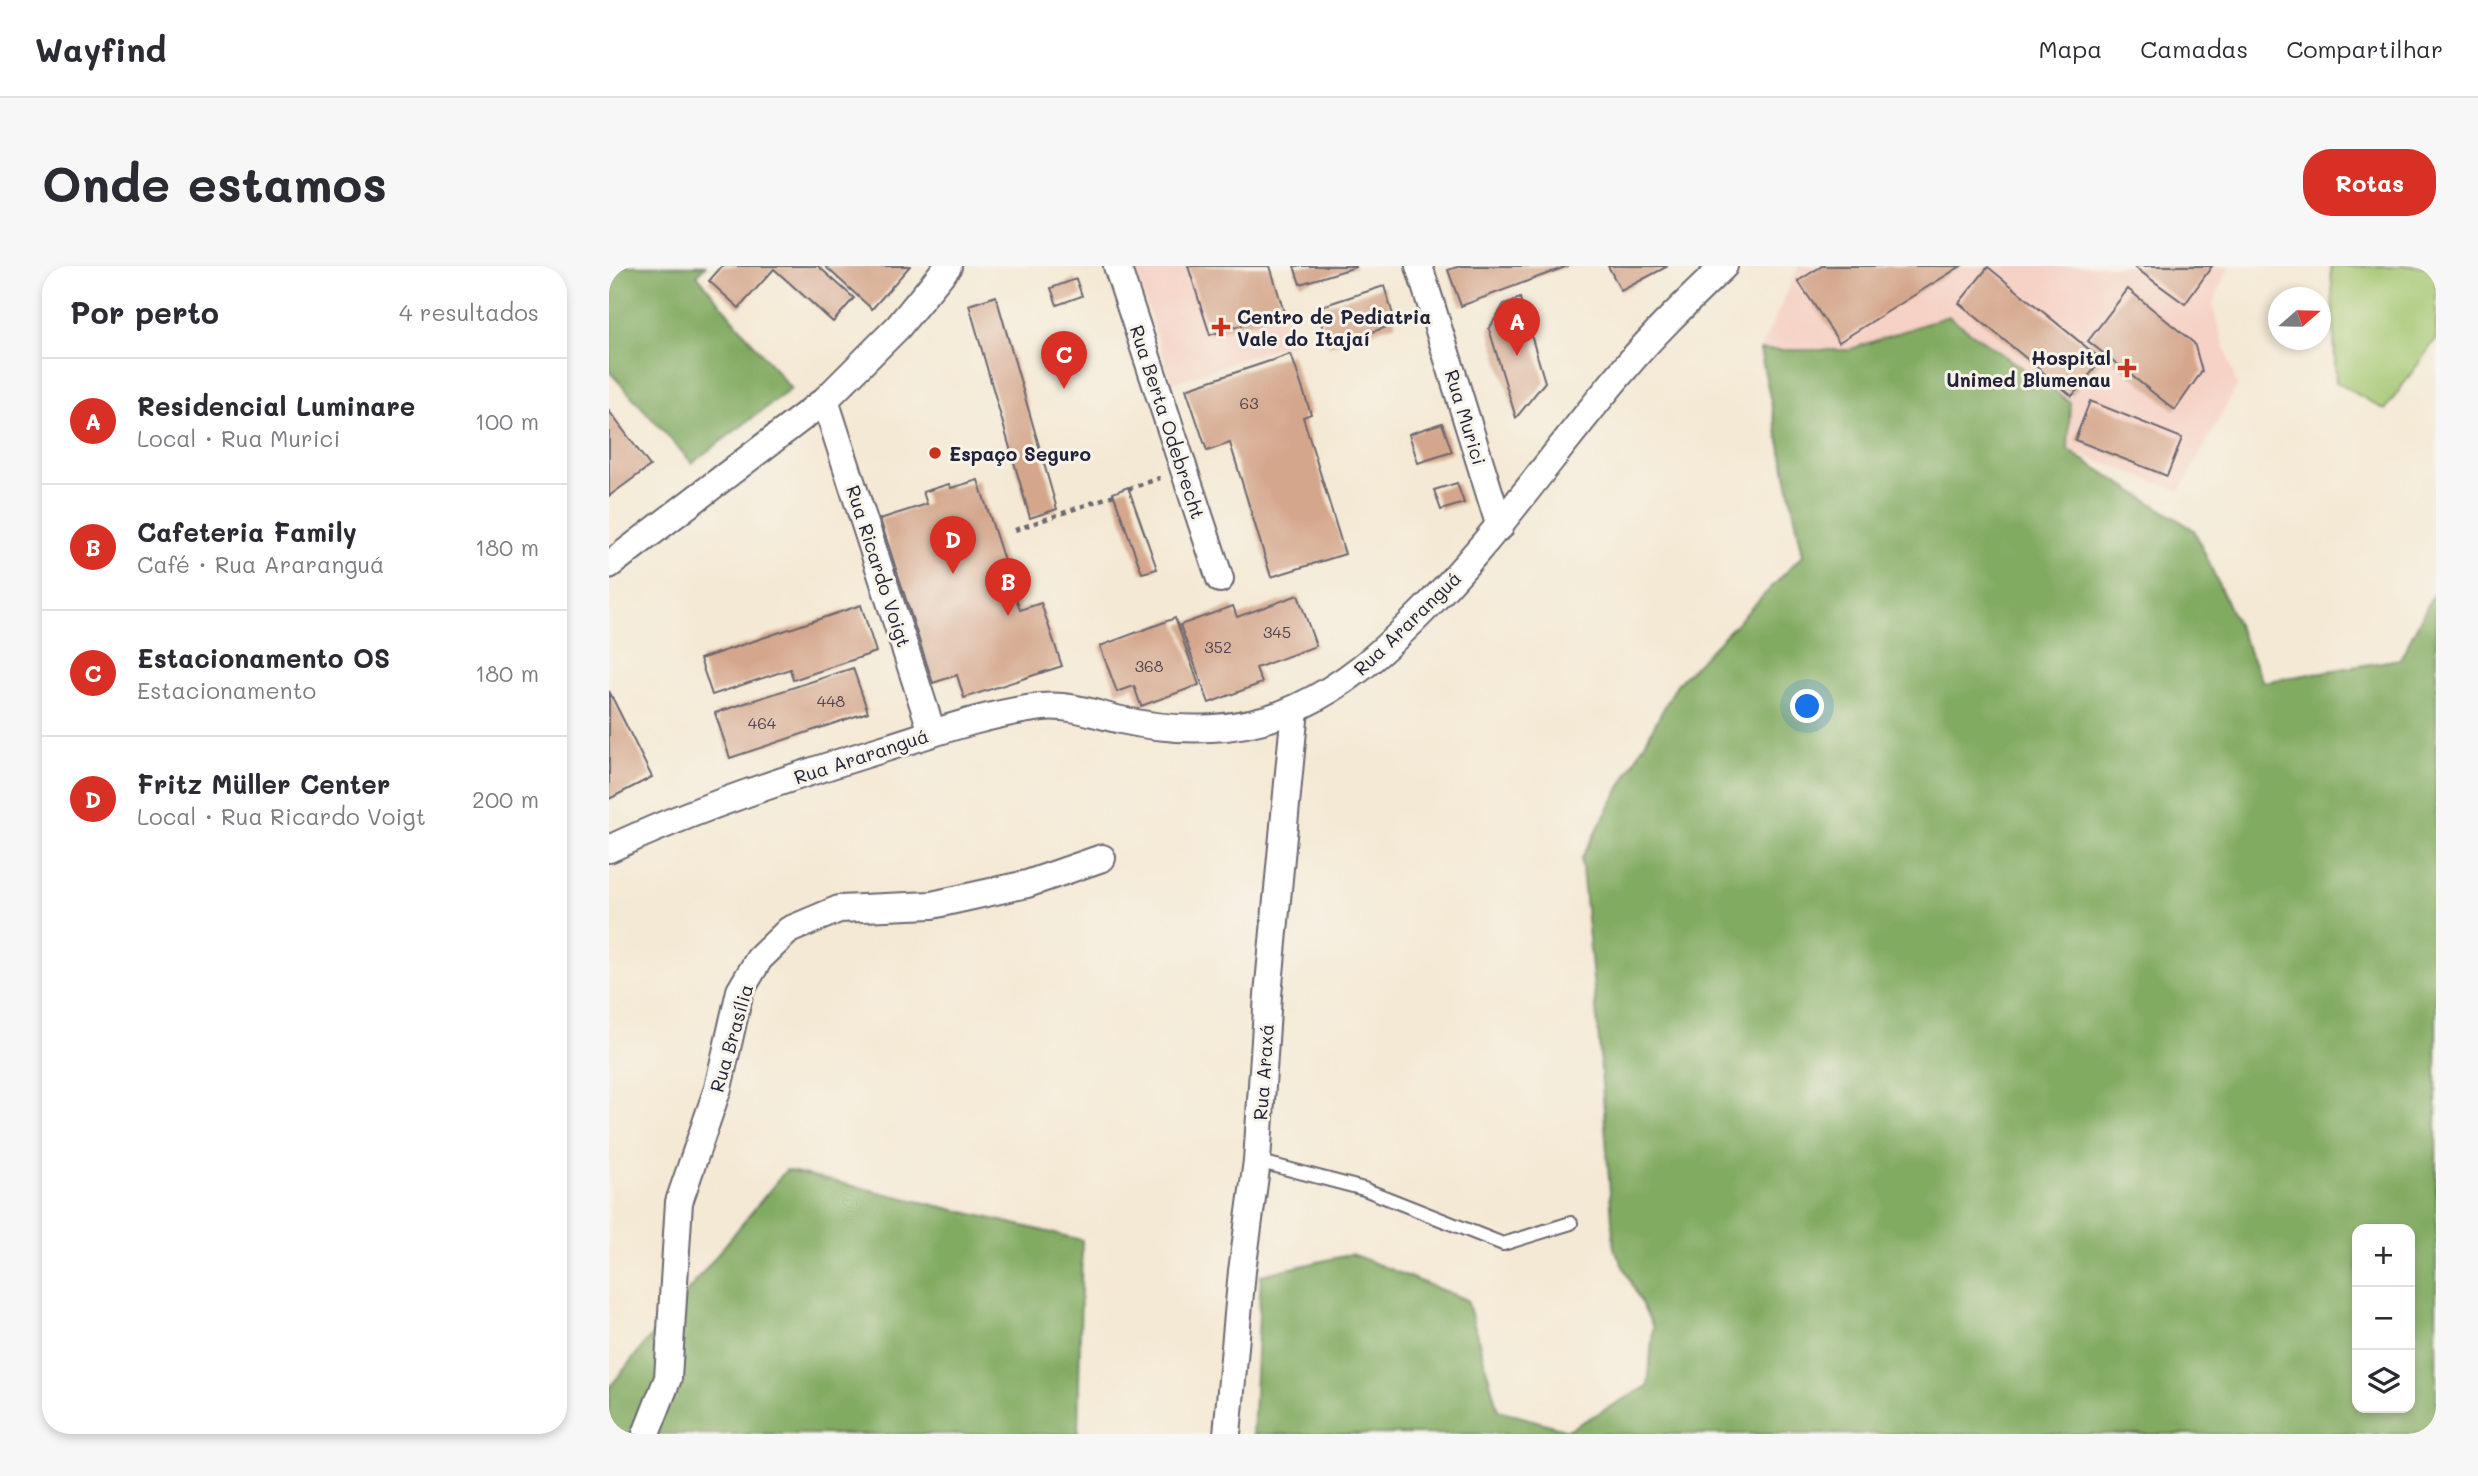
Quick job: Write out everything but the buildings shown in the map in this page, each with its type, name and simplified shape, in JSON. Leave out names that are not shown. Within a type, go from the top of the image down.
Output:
[{"type":"street","points":[[609,565],[825,400],[898,327],[948,266]]},
{"type":"street","name":"Rua Berta Odebrecht","points":[[1117,266],[1220,579]]},
{"type":"street","name":"Rua Murici","points":[[1419,266],[1500,527]]},
{"type":"street","name":"Rua Araranguá","points":[[609,849],[745,794],[932,732],[1013,711],[1047,707],[1080,709],[1167,728],[1195,729],[1264,720],[1295,709],[1359,673],[1455,580],[1626,366],[1724,266]]},
{"type":"street","name":"Rua Ricardo Voigt","points":[[825,400],[932,732]]},
{"type":"street","name":"Rua Araxá","points":[[1227,1434],[1242,1271],[1257,1161],[1268,995],[1295,709]]},
{"type":"street","name":"Rua Brasília","points":[[646,1434],[669,1378],[679,1202],[718,1088],[740,991],[758,958],[789,930],[839,909],[932,905],[1027,884],[1102,858]]},
{"type":"lane","points":[[1257,1161],[1364,1189],[1503,1244],[1571,1223]]},
{"type":"path","points":[[1015,530],[1114,495]]},
{"type":"shaded area","name":"Centro de Pediatria Vale do Itajaí","points":[[1134,266],[1270,266],[1293,342],[1172,383]]},
{"type":"shaded area","name":"Hospital Unimed Blumenau","points":[[1799,266],[2230,266],[2212,305],[2237,386],[2180,491],[2068,450],[1948,316],[1848,350],[1760,350]]},
{"type":"green space","points":[[609,266],[705,266],[697,275],[791,389],[692,463],[609,371]]},
{"type":"green space","points":[[2331,266],[2436,266],[2436,339],[2385,410],[2336,382]]},
{"type":"green space","points":[[1948,316],[2070,402],[2068,450],[2194,530],[2263,682],[2400,659],[2436,589],[2436,1434],[1253,1434],[1261,1275],[1352,1254],[1467,1300],[1498,1410],[1568,1430],[1648,1386],[1653,1327],[1614,1248],[1598,1029],[1581,859],[1677,684],[1803,555],[1760,350],[1848,350]]},
{"type":"green space","points":[[786,1170],[1082,1240],[1078,1434],[609,1434],[609,1388]]},
{"type":"place","name":"Centro de Pediatria Vale do Itajaí","points":[[1221,327]]},
{"type":"place","name":"Residencial Luminare","points":[[1517,356]]},
{"type":"place","name":"Hospital Unimed Blumenau","points":[[2127,368]]},
{"type":"place","name":"Estacionamento OS","points":[[1064,389]]},
{"type":"place","name":"Espaço Seguro","points":[[935,453]]},
{"type":"place","name":"Fritz Müller Center","points":[[953,574]]},
{"type":"place","name":"Cafeteria Family","points":[[1008,616]]}]
